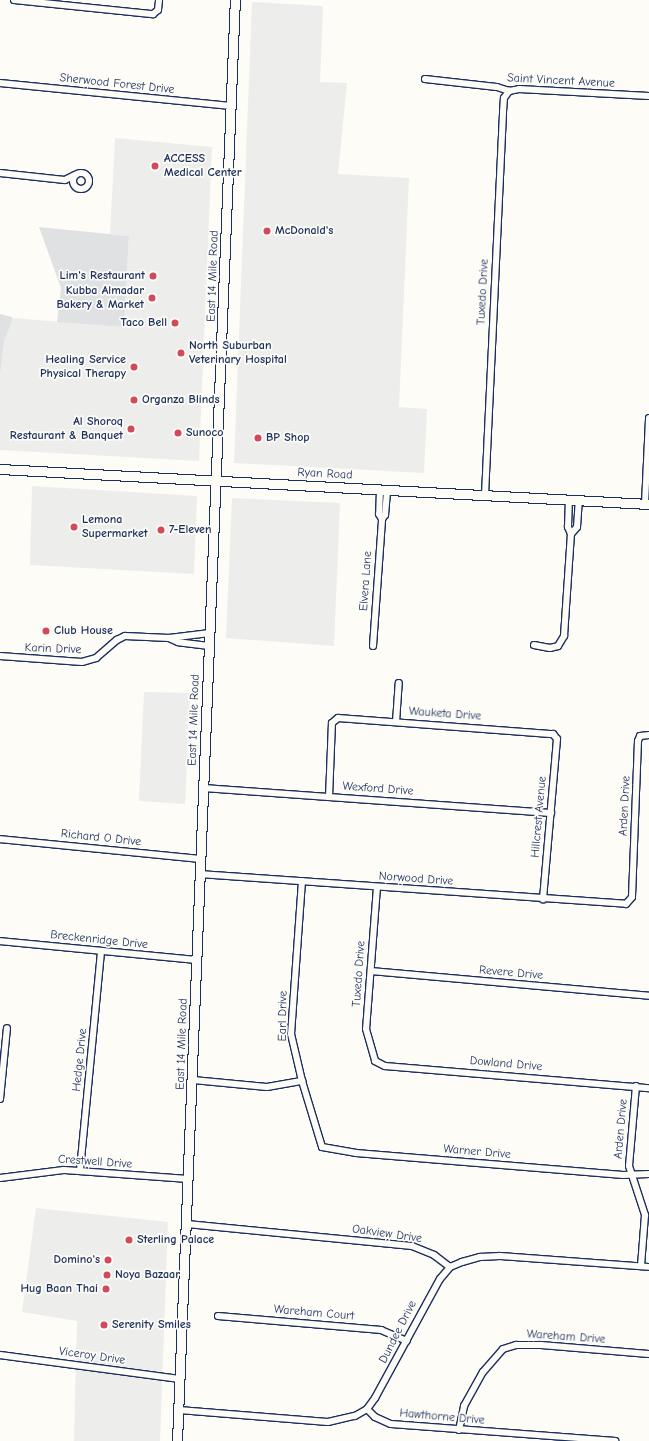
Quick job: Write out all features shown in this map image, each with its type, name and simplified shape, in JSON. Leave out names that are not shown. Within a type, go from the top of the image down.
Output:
[{"type":"main road","name":"East 14 Mile Road","points":[[177,1441],[193,1080],[196,960],[217,480],[235,0]]},
{"type":"main road","name":"Ryan Road","points":[[0,468],[384,490],[579,499],[647,504]]},
{"type":"street","points":[[14,0],[150,14],[158,10],[159,0]]},
{"type":"street","name":"Saint Vincent Avenue","points":[[425,79],[497,87],[509,91],[519,89],[649,96]]},
{"type":"street","name":"Sherwood Forest Drive","points":[[0,83],[231,106]]},
{"type":"street","name":"Tuxedo Drive","points":[[485,495],[502,112],[504,98],[509,91]]},
{"type":"street","points":[[0,173],[65,180],[82,190],[90,184],[86,174],[75,175],[65,180]]},
{"type":"street","points":[[74,186],[75,175]]},
{"type":"street","points":[[647,504],[649,418]]},
{"type":"street","name":"Elvera Lane","points":[[373,646],[382,519],[385,515],[384,490]]},
{"type":"street","points":[[534,645],[550,648],[558,646],[564,636],[571,534],[568,527],[569,499]]},
{"type":"street","points":[[571,534],[577,527],[579,499]]},
{"type":"street","name":"Karin Drive","points":[[0,656],[82,662],[96,658],[121,638],[169,638],[210,633]]},
{"type":"street","name":"Karin Drive","points":[[169,638],[178,642],[209,646]]},
{"type":"street","points":[[396,722],[399,683]]},
{"type":"street","name":"Wauketa Drive","points":[[329,797],[333,721],[338,718],[548,733],[556,736]]},
{"type":"street","name":"Arden Drive","points":[[629,901],[640,736],[649,735]]},
{"type":"street","name":"Hillcrest Avenue","points":[[543,899],[556,736]]},
{"type":"street","name":"Wexford Drive","points":[[203,788],[551,813]]},
{"type":"street","name":"Richard O Drive","points":[[0,839],[200,859]]},
{"type":"street","name":"Norwood Drive","points":[[200,874],[543,899],[623,904],[629,901]]},
{"type":"street","name":"Earl Drive","points":[[302,881],[291,1034],[302,1081],[322,1147]]},
{"type":"street","name":"Tuxedo Drive","points":[[375,1062],[366,1029],[377,887]]},
{"type":"street","name":"Breckenridge Drive","points":[[0,941],[196,960]]},
{"type":"street","name":"Hedge Drive","points":[[80,1170],[101,951]]},
{"type":"street","name":"Revere Drive","points":[[371,971],[649,996]]},
{"type":"street","points":[[0,1099],[7,1028]]},
{"type":"street","name":"Dowland Drive","points":[[375,1062],[385,1066],[649,1088]]},
{"type":"street","points":[[193,1080],[267,1086],[302,1081]]},
{"type":"street","name":"Arden Drive","points":[[636,1086],[629,1166],[645,1215],[640,1266]]},
{"type":"street","name":"Warner Drive","points":[[322,1147],[356,1153],[632,1175],[649,1174]]},
{"type":"street","name":"Crestwell Drive","points":[[0,1178],[42,1171],[80,1170],[189,1179]]},
{"type":"street","name":"Oakview Drive","points":[[187,1224],[412,1246],[430,1252],[450,1267]]},
{"type":"street","points":[[450,1267],[462,1262],[489,1256],[649,1267]]},
{"type":"street","name":"Dundee Drive","points":[[367,1409],[435,1287],[450,1267]]},
{"type":"street","name":"Wareham Court","points":[[218,1316],[381,1330],[406,1341]]},
{"type":"street","name":"Wareham Drive","points":[[459,1430],[464,1406],[483,1372],[503,1349],[516,1345],[541,1345],[649,1354]]},
{"type":"street","name":"Viceroy Drive","points":[[0,1355],[180,1379]]},
{"type":"street","points":[[179,1410],[328,1422],[350,1419],[367,1409]]},
{"type":"street","name":"Hawthorne Drive","points":[[367,1409],[375,1417],[391,1424],[615,1441]]},
{"type":"shaded area","points":[[252,2],[323,6],[320,82],[347,83],[338,174],[409,178],[399,407],[427,409],[424,473],[234,463]]},
{"type":"shaded area","points":[[115,138],[212,147],[199,461],[0,450],[0,317],[124,327],[129,236],[110,234]]},
{"type":"shaded area","points":[[39,227],[129,236],[124,327],[57,322],[61,288]]},
{"type":"shaded area","points":[[0,314],[12,317],[12,321],[4,341],[0,374]]},
{"type":"shaded area","points":[[32,486],[197,496],[194,574],[30,565]]},
{"type":"shaded area","points":[[232,498],[340,503],[334,646],[226,638]]},
{"type":"shaded area","points":[[144,692],[190,693],[185,804],[139,801]]},
{"type":"shaded area","points":[[36,1208],[168,1222],[160,1441],[74,1441],[77,1321],[22,1312]]},
{"type":"place","name":"ACCESS Medical Center","points":[[155,166]]},
{"type":"place","name":"McDonald's","points":[[267,231]]},
{"type":"place","name":"Lim's Restaurant","points":[[153,276]]},
{"type":"place","name":"Kubba Almadar Bakery & Market","points":[[152,298]]},
{"type":"place","name":"Taco Bell","points":[[175,323]]},
{"type":"place","name":"North Suburban Veterinary Hospital","points":[[181,353]]},
{"type":"place","name":"Healing Service Physical Therapy","points":[[134,367]]},
{"type":"place","name":"Organza Blinds","points":[[134,400]]},
{"type":"place","name":"Al Shoroq Restaurant & Banquet","points":[[131,429]]},
{"type":"place","name":"Sunoco","points":[[178,433]]},
{"type":"place","name":"BP Shop","points":[[258,438]]},
{"type":"place","name":"Lemona Supermarket","points":[[74,527]]},
{"type":"place","name":"7-Eleven","points":[[161,530]]},
{"type":"place","name":"Club House","points":[[46,631]]},
{"type":"place","name":"Sterling Palace","points":[[129,1240]]},
{"type":"place","name":"Domino's","points":[[108,1260]]},
{"type":"place","name":"Noya Bazaar","points":[[107,1275]]},
{"type":"place","name":"Hug Baan Thai","points":[[106,1289]]},
{"type":"place","name":"Serenity Smiles","points":[[104,1325]]}]
